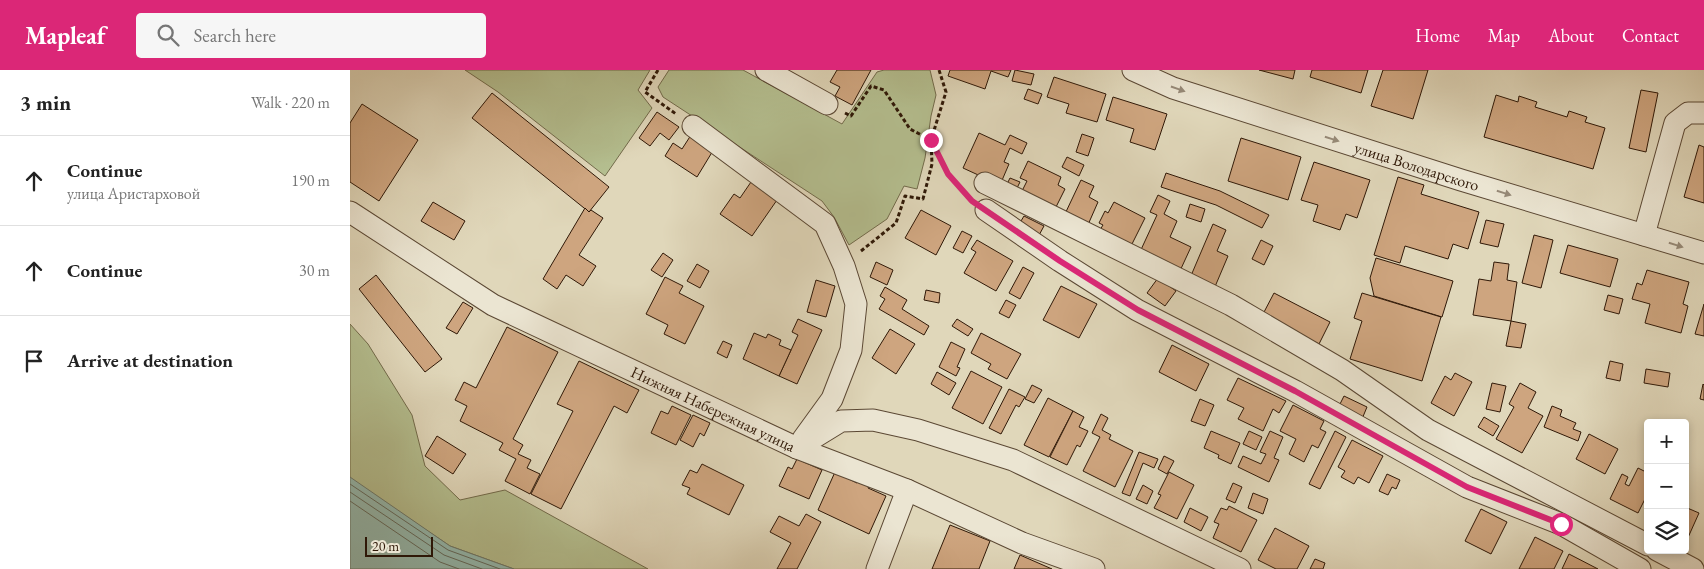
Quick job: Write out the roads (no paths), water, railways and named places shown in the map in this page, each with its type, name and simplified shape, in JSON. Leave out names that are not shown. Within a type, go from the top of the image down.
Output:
[{"type":"street","points":[[766,70],[832,107]]},
{"type":"street","name":"улица Володарского","points":[[1133,70],[1173,88],[1461,180],[1704,253]]},
{"type":"street","points":[[1644,235],[1675,122],[1688,112],[1704,112]]},
{"type":"street","points":[[692,126],[825,224],[844,266],[856,304],[851,350],[832,399],[797,448]]},
{"type":"street","points":[[985,183],[1231,305],[1342,370],[1428,430],[1644,543]]},
{"type":"street","points":[[986,210],[1060,261],[1138,310],[1295,391],[1467,487],[1561,524],[1640,569]]},
{"type":"street","name":"Нижняя Набережная улица","points":[[350,212],[493,305],[797,448],[907,490],[1022,543],[1094,569]]},
{"type":"street","points":[[797,448],[841,421],[873,420],[918,430],[1013,460],[1240,569]]},
{"type":"street","points":[[877,569],[907,490]]},
{"type":"street","points":[[1665,554],[1693,569]]},
{"type":"water","points":[[350,477],[450,546],[514,569],[350,569]]}]
